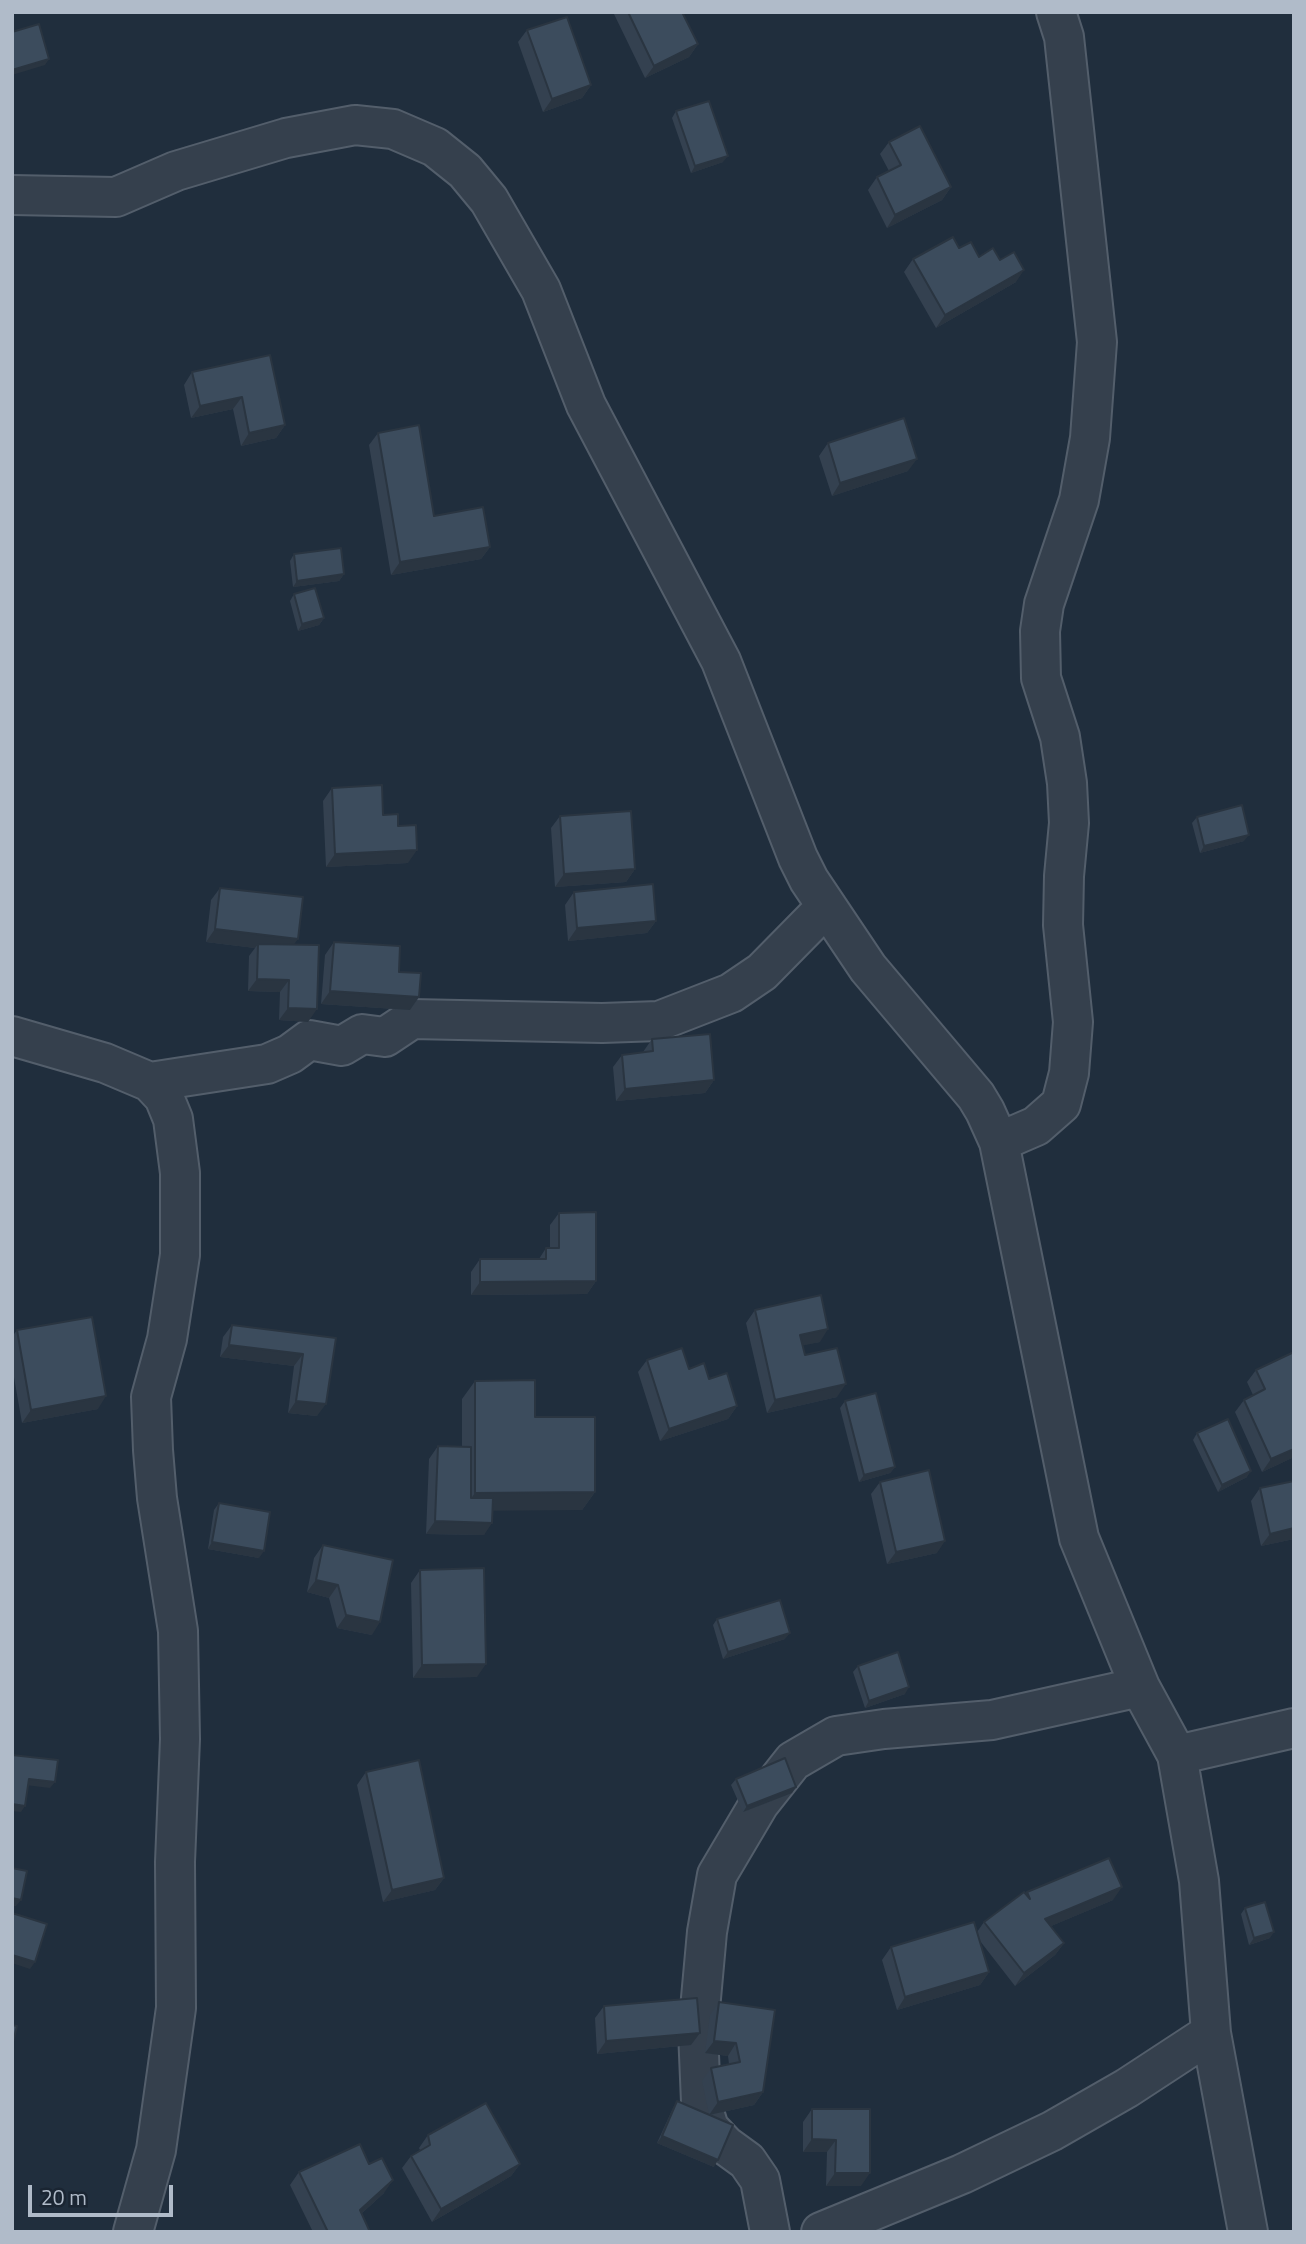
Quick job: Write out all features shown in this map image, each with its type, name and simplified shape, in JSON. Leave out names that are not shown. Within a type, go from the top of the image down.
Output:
[{"type":"street","points":[[999,1142],[1036,1126],[1061,1104],[1069,1073],[1073,1022],[1063,925],[1069,823],[1067,783],[1060,737],[1041,678],[1041,631],[1044,604],[1079,500],[1090,438],[1097,342],[1064,37],[1056,12]]},
{"type":"street","points":[[12,195],[116,197],[188,167],[286,138],[355,125],[393,129],[435,147],[465,171],[489,200],[541,290],[586,405],[722,661],[798,858],[826,907],[868,968],[976,1096],[999,1142],[1079,1538],[1140,1687],[1177,1755],[1199,1881],[1211,2033],[1248,2232]]},
{"type":"street","points":[[150,1082],[267,1064],[290,1054],[309,1040],[342,1046],[362,1034],[385,1037],[412,1019],[602,1023],[659,1021],[731,993],[762,972],[826,907]]},
{"type":"street","points":[[12,1036],[105,1063],[150,1082],[164,1097],[173,1119],[180,1173],[180,1255],[167,1339],[151,1397],[157,1498],[178,1631],[180,1739],[175,1862],[176,2008],[156,2150],[133,2232]]},
{"type":"street","points":[[771,2232],[760,2180],[747,2161],[724,2145],[709,2128],[701,2102],[698,2031],[707,1932],[717,1875],[759,1804],[793,1761],[836,1736],[992,1720],[1140,1687]]},
{"type":"street","points":[[1177,1755],[1294,1728]]},
{"type":"street","points":[[821,2232],[962,2174],[1052,2132],[1127,2088],[1211,2033]]},
{"type":"building","points":[[628,12],[682,12],[698,44],[654,66]]},
{"type":"building","points":[[567,17],[591,85],[552,99],[527,30]]},
{"type":"building","points":[[39,24],[49,59],[12,70],[12,32]]},
{"type":"building","points":[[709,101],[728,156],[695,166],[676,111]]},
{"type":"building","points":[[920,126],[951,187],[895,215],[877,177],[901,165],[889,142]]},
{"type":"building","points":[[953,237],[959,248],[971,242],[979,257],[993,248],[1000,260],[1014,252],[1024,270],[945,315],[913,259]]},
{"type":"building","points":[[270,355],[285,425],[249,433],[242,397],[200,406],[192,372]]},
{"type":"building","points":[[904,418],[917,459],[840,483],[828,443]]},
{"type":"building","points":[[419,425],[434,516],[483,507],[490,547],[400,562],[378,433]]},
{"type":"building","points":[[341,548],[344,574],[297,581],[294,554]]},
{"type":"building","points":[[315,588],[324,618],[302,624],[294,594]]},
{"type":"building","points":[[382,785],[383,815],[398,814],[398,826],[416,825],[417,850],[335,854],[332,788]]},
{"type":"building","points":[[1242,805],[1249,835],[1204,846],[1197,817]]},
{"type":"building","points":[[631,811],[635,869],[564,874],[560,816]]},
{"type":"building","points":[[653,884],[656,921],[577,928],[574,892]]},
{"type":"building","points":[[220,888],[303,897],[298,939],[215,929]]},
{"type":"building","points":[[334,942],[400,946],[399,972],[421,973],[419,997],[330,991]]},
{"type":"building","points":[[258,944],[319,945],[317,1009],[288,1008],[289,980],[257,979]]},
{"type":"building","points":[[710,1034],[714,1080],[625,1089],[622,1055],[653,1051],[652,1039]]},
{"type":"building","points":[[596,1212],[596,1281],[480,1282],[480,1259],[546,1259],[546,1248],[559,1248],[559,1213]]},
{"type":"building","points":[[821,1295],[828,1329],[800,1335],[805,1355],[837,1348],[846,1384],[775,1400],[755,1310]]},
{"type":"building","points":[[92,1317],[106,1396],[31,1410],[17,1330]]},
{"type":"building","points":[[232,1325],[336,1338],[326,1404],[296,1401],[303,1354],[229,1345]]},
{"type":"building","points":[[682,1348],[689,1369],[704,1363],[709,1379],[727,1373],[737,1406],[669,1429],[647,1360]]},
{"type":"building","points":[[1294,1352],[1294,1449],[1271,1459],[1244,1400],[1265,1389],[1256,1370]]},
{"type":"building","points":[[535,1380],[535,1417],[595,1417],[595,1492],[475,1493],[475,1381]]},
{"type":"building","points":[[876,1393],[895,1467],[864,1475],[845,1401]]},
{"type":"building","points":[[1228,1419],[1251,1471],[1222,1485],[1197,1433]]},
{"type":"building","points":[[438,1446],[471,1447],[471,1498],[493,1498],[492,1523],[435,1521]]},
{"type":"building","points":[[929,1470],[945,1541],[896,1552],[880,1482]]},
{"type":"building","points":[[1294,1481],[1294,1528],[1270,1534],[1260,1488]]},
{"type":"building","points":[[219,1503],[270,1512],[264,1551],[212,1542]]},
{"type":"building","points":[[323,1545],[393,1560],[380,1622],[346,1615],[338,1585],[316,1580]]},
{"type":"building","points":[[484,1568],[486,1664],[422,1665],[420,1570]]},
{"type":"building","points":[[780,1600],[790,1633],[728,1652],[717,1619]]},
{"type":"building","points":[[898,1652],[909,1687],[869,1701],[858,1666]]},
{"type":"building","points":[[12,1755],[58,1760],[55,1782],[29,1779],[25,1806],[12,1804]]},
{"type":"building","points":[[785,1758],[796,1787],[747,1806],[736,1779]]},
{"type":"building","points":[[419,1760],[444,1878],[392,1890],[366,1772]]},
{"type":"building","points":[[1109,1858],[1122,1887],[1045,1919],[1064,1943],[1024,1973],[984,1922],[1024,1892],[1030,1899],[1027,1892]]},
{"type":"building","points":[[12,1868],[27,1871],[21,1900],[12,1898]]},
{"type":"building","points":[[1265,1902],[1274,1932],[1254,1938],[1245,1908]]},
{"type":"building","points":[[12,1913],[47,1924],[35,1962],[12,1955]]},
{"type":"building","points":[[974,1922],[989,1972],[905,1997],[891,1947]]},
{"type":"building","points":[[697,1998],[700,2033],[606,2041],[604,2006]]},
{"type":"building","points":[[719,2002],[775,2010],[763,2092],[718,2102],[711,2068],[740,2062],[736,2043],[714,2041]]},
{"type":"building","points":[[12,2025],[17,2026],[12,2046]]},
{"type":"building","points":[[677,2101],[733,2125],[718,2160],[662,2136]]},
{"type":"building","points":[[486,2103],[520,2164],[441,2209],[411,2156],[430,2145],[428,2135]]},
{"type":"building","points":[[812,2109],[870,2109],[870,2173],[835,2173],[836,2140],[812,2139]]},
{"type":"building","points":[[360,2144],[369,2164],[382,2158],[393,2180],[360,2210],[370,2232],[328,2232],[299,2172]]}]
